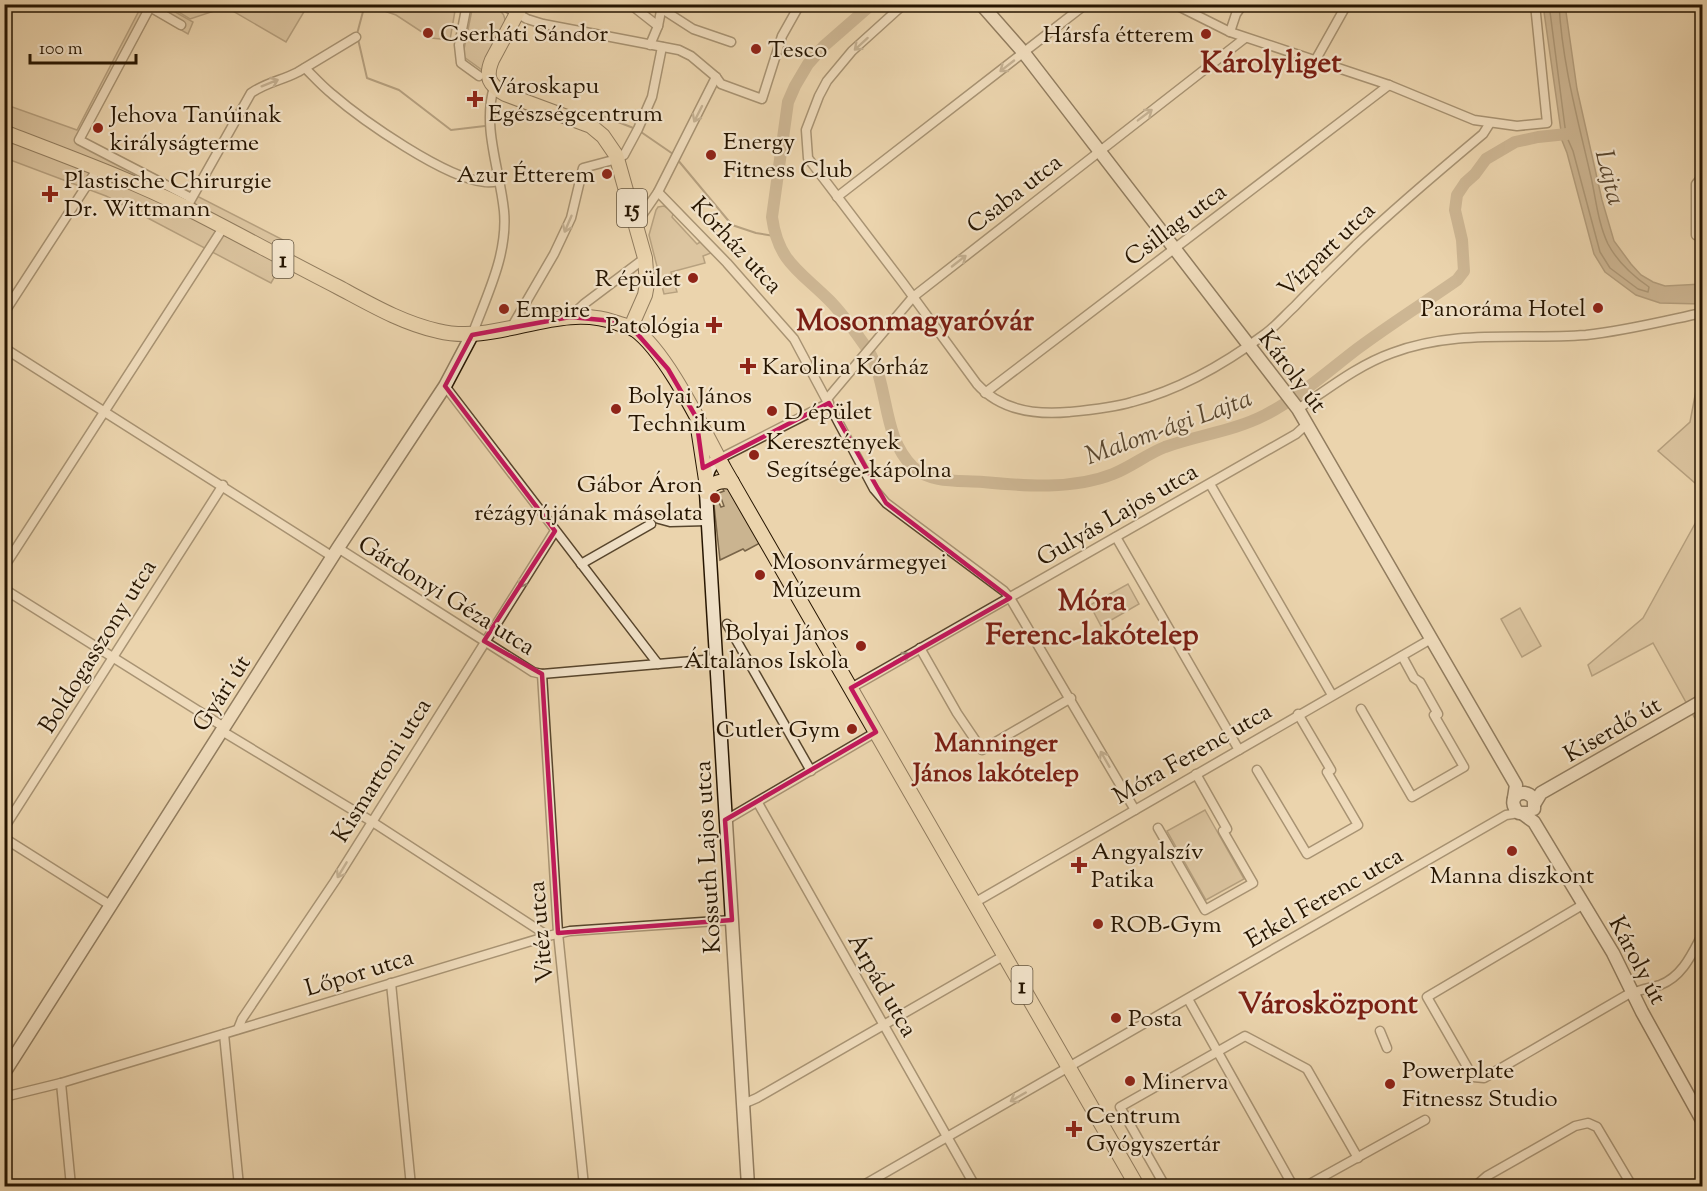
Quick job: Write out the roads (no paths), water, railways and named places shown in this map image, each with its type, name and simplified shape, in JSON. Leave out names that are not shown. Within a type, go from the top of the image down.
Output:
[{"type":"main road","points":[[494,87],[489,79],[489,69],[519,9]]},
{"type":"main road","name":"15","points":[[494,87],[505,94],[591,126],[608,143],[617,159],[645,258],[647,284],[633,329]]},
{"type":"main road","name":"1","points":[[4,132],[188,203],[224,228],[390,314],[437,331],[472,335],[570,317],[599,318],[633,329],[657,353],[696,417],[1137,1186]]},
{"type":"main road","points":[[696,417],[706,486],[709,488],[718,481],[732,482]]},
{"type":"street","points":[[467,4],[459,53],[461,63],[479,76]]},
{"type":"street","points":[[501,4],[519,9],[543,24],[679,50],[691,56],[720,84],[762,99],[782,36],[800,4]]},
{"type":"street","points":[[630,4],[658,26]]},
{"type":"street","name":"Vízpart utca","points":[[904,4],[839,65],[827,81],[806,130],[808,158],[985,393],[998,402],[1041,412],[1109,407],[1132,402],[1183,384],[1248,346],[1267,333],[1397,207],[1483,134],[1490,123]]},
{"type":"street","name":"Károly út","points":[[981,4],[1024,53],[1293,402],[1525,800],[1534,822],[1613,953],[1702,1120]]},
{"type":"street","points":[[837,197],[1086,4]]},
{"type":"street","points":[[1174,4],[1230,33],[1389,85],[1474,120],[1517,126],[1547,123],[1534,4]]},
{"type":"street","points":[[1230,33],[1236,14],[1243,4]]},
{"type":"street","points":[[1315,61],[1347,4]]},
{"type":"street","points":[[181,24],[150,7],[79,140],[188,203],[251,93],[266,83],[289,77],[356,38]]},
{"type":"street","points":[[650,45],[658,26],[662,7],[693,29],[731,42]]},
{"type":"street","name":"Csaba utca","points":[[719,459],[828,401],[913,297],[1245,38]]},
{"type":"street","points":[[511,329],[554,254],[571,218],[583,168],[624,155],[652,97],[662,47]]},
{"type":"street","points":[[305,68],[331,94],[369,123],[443,169],[485,183],[498,181]]},
{"type":"street","points":[[636,224],[658,192],[716,78]]},
{"type":"street","name":"Csillag utca","points":[[985,393],[1389,85]]},
{"type":"street","points":[[472,335],[493,280],[504,226],[504,210],[490,126],[494,87]]},
{"type":"street","points":[[4,313],[98,168]]},
{"type":"street","points":[[1696,235],[1696,184],[1702,177]]},
{"type":"street","name":"Kórház utca","points":[[658,192],[727,263],[794,339],[874,489],[886,503],[1004,591],[1010,598],[1135,810]]},
{"type":"street","points":[[4,567],[224,228]]},
{"type":"street","points":[[570,317],[645,258]]},
{"type":"street","points":[[1293,402],[1366,364],[1422,343],[1477,336],[1585,335],[1702,313]]},
{"type":"street","name":"Gyári út","points":[[5,1070],[335,553],[445,386],[472,335]]},
{"type":"street","name":"Gárdonyi Géza utca","points":[[4,348],[223,485],[533,672],[542,674],[716,659]]},
{"type":"street","points":[[445,386],[658,664]]},
{"type":"street","name":"Gulyás Lajos utca","points":[[851,688],[1210,484],[1296,434],[1307,424]]},
{"type":"street","points":[[706,486],[710,467],[719,459]]},
{"type":"street","points":[[1210,484],[1332,695]]},
{"type":"street","name":"Boldogasszony utca","points":[[4,828],[223,485]]},
{"type":"street","name":"Kossuth Lajos utca","points":[[706,486],[748,1186]]},
{"type":"street","points":[[581,564],[655,521],[707,521]]},
{"type":"street","name":"Kismartoni utca","points":[[238,1029],[242,1019],[335,881],[555,531]]},
{"type":"street","points":[[1116,537],[1239,750]]},
{"type":"street","points":[[4,589],[548,936]]},
{"type":"street","points":[[727,624],[811,771]]},
{"type":"street","name":"Móra Ferenc utca","points":[[974,903],[1431,639]]},
{"type":"street","points":[[920,648],[957,713],[982,750],[1071,698]]},
{"type":"street","points":[[1361,710],[1412,797],[1464,767],[1434,716],[1438,714],[1402,656]]},
{"type":"street","name":"Vitéz utca","points":[[542,674],[558,933],[584,1186]]},
{"type":"street","name":"Kiserdő út","points":[[1525,800],[1702,701]]},
{"type":"street","points":[[1257,770],[1307,854],[1358,825],[1327,772],[1331,770],[1298,714]]},
{"type":"street","points":[[726,820],[876,732]]},
{"type":"street","points":[[1158,828],[1205,910],[1253,883],[1223,831],[1227,829],[1196,774]]},
{"type":"street","name":"Erkel Ferenc utca","points":[[862,1186],[1506,815],[1525,800]]},
{"type":"street","name":"Árpád utca","points":[[758,802],[975,1186]]},
{"type":"street","points":[[4,838],[110,905]]},
{"type":"street","points":[[1584,904],[1427,997],[1473,1077],[1484,1078],[1632,992],[1661,985],[1672,979],[1682,970],[1702,935]]},
{"type":"street","name":"Lőpor utca","points":[[4,1097],[61,1083],[558,933],[732,920]]},
{"type":"street","points":[[743,1104],[1005,955]]},
{"type":"street","points":[[391,983],[411,1186]]},
{"type":"street","points":[[1188,999],[1293,1186]]},
{"type":"street","points":[[1380,1031],[1387,1048]]},
{"type":"street","points":[[224,1034],[238,1186]]},
{"type":"street","points":[[1166,1186],[1120,1107],[1245,1036],[1307,1069],[1358,1158]]},
{"type":"street","points":[[61,1083],[71,1186]]},
{"type":"street","points":[[1306,1186],[1425,1120]]},
{"type":"street","points":[[1478,1186],[1487,1176],[1575,1126],[1588,1124],[1597,1127],[1632,1186]]},
{"type":"street","points":[[4,1181],[5,1186]]},
{"type":"water","name":"Lajta","points":[[1543,5],[1565,5],[1577,89],[1602,200],[1614,241],[1641,275],[1653,282],[1665,286],[1702,284],[1702,304],[1660,303],[1636,295],[1605,272],[1594,254],[1567,153],[1561,138],[1554,138],[1552,133],[1561,131]]},
{"type":"waterway","points":[[357,34],[365,4]]},
{"type":"waterway","name":"Malom-ági Lajta","points":[[872,4],[824,46],[808,64],[795,86],[788,102],[772,217],[779,245],[785,255],[850,324],[868,350],[880,379],[890,426],[903,455],[920,472],[937,479],[1032,485],[1082,483],[1113,474],[1165,447],[1241,425],[1265,415],[1301,393],[1369,340],[1457,280],[1464,271],[1462,240],[1455,210],[1457,195],[1486,159],[1515,142],[1567,134]]},
{"type":"waterway","points":[[358,39],[367,78],[399,90],[451,130],[485,126]]},
{"type":"waterway","points":[[600,115],[636,129]]},
{"type":"waterway","points":[[641,132],[673,154]]},
{"type":"waterway","points":[[677,159],[732,225],[774,236]]},
{"type":"place","name":"Cserháti Sándor","points":[[428,33]]},
{"type":"place","name":"Hársfa étterem","points":[[1206,34]]},
{"type":"place","name":"Tesco","points":[[756,49]]},
{"type":"place","name":"Városkapu Egészségcentrum","points":[[475,99]]},
{"type":"place","name":"Jehova Tanúinak királyságterme","points":[[98,128]]},
{"type":"place","name":"Energy Fitness Club","points":[[711,155]]},
{"type":"place","name":"Azur Étterem","points":[[607,174]]},
{"type":"place","name":"Plastische Chirurgie Dr. Wittmann","points":[[50,194]]},
{"type":"place","name":"R épület","points":[[693,278]]},
{"type":"place","name":"Panoráma Hotel","points":[[1598,308]]},
{"type":"place","name":"Empire","points":[[504,309]]},
{"type":"place","name":"Patológia","points":[[714,325]]},
{"type":"place","name":"Karolina Kórház","points":[[748,366]]},
{"type":"place","name":"Bolyai János Technikum","points":[[616,409]]},
{"type":"place","name":"D épület","points":[[772,411]]},
{"type":"place","name":"Keresztények Segítsége-kápolna","points":[[754,455]]},
{"type":"place","name":"Gábor Áron rézágyújának másolata","points":[[715,498]]},
{"type":"place","name":"Mosonvármegyei Múzeum","points":[[760,575]]},
{"type":"place","name":"Bolyai János Általános Iskola","points":[[861,646]]},
{"type":"place","name":"Cutler Gym","points":[[852,729]]},
{"type":"place","name":"Manna diszkont","points":[[1512,851]]},
{"type":"place","name":"Angyalszív Patika","points":[[1079,865]]},
{"type":"place","name":"ROB-Gym","points":[[1098,924]]},
{"type":"place","name":"Posta","points":[[1116,1018]]},
{"type":"place","name":"Minerva","points":[[1130,1081]]},
{"type":"place","name":"Powerplate Fitnessz Studio","points":[[1390,1084]]},
{"type":"place","name":"Centrum Gyógyszertár","points":[[1074,1129]]},
{"type":"district","name":"Károlyliget","points":[[1271,62]]},
{"type":"district","name":"Mosonmagyaróvár","points":[[915,320]]},
{"type":"district","name":"Móra Ferenc-lakótelep","points":[[1092,617]]},
{"type":"district","name":"Manninger János lakótelep","points":[[996,757]]},
{"type":"district","name":"Városközpont","points":[[1328,1003]]}]
